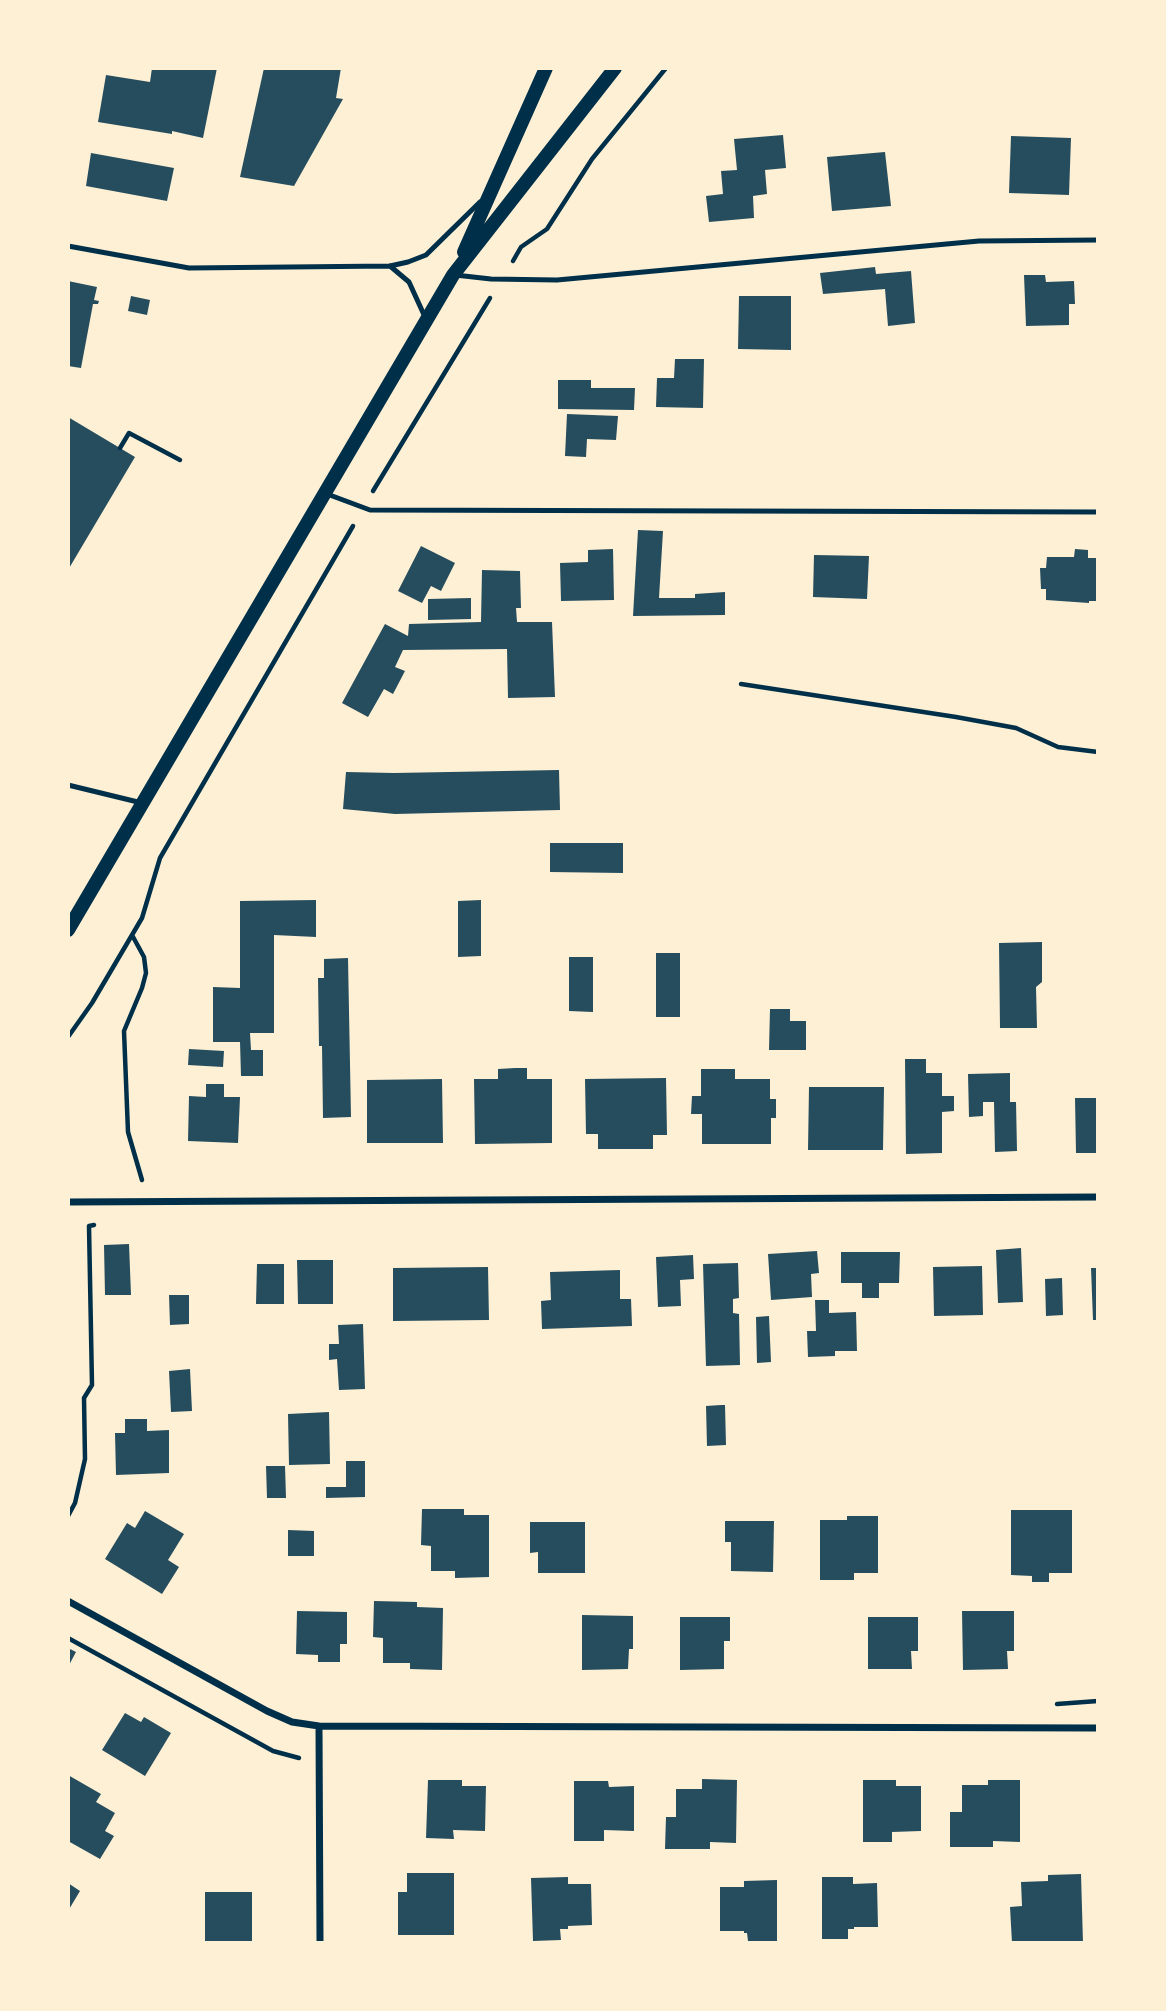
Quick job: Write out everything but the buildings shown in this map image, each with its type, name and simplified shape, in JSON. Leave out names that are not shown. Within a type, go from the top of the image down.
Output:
[{"type":"main road","points":[[453,275],[546,68]]},
{"type":"main road","points":[[68,930],[453,275],[615,68]]},
{"type":"street","points":[[68,1202],[1098,1197]]},
{"type":"street","points":[[68,1601],[267,1711],[292,1722],[319,1726],[1098,1728]]},
{"type":"street","points":[[319,1726],[320,1943]]},
{"type":"lane","points":[[68,246],[189,268],[390,266],[426,255],[494,187]]},
{"type":"lane","points":[[453,275],[557,280],[979,241],[1098,240]]},
{"type":"lane","points":[[390,266],[409,282],[426,319]]},
{"type":"lane","points":[[324,492],[370,510],[1098,512]]},
{"type":"lane","points":[[68,785],[142,803]]},
{"type":"path","points":[[68,1037],[92,1003],[142,918],[160,858],[363,508],[521,247],[547,229],[592,159],[666,68]]},
{"type":"path","points":[[120,448],[130,433],[180,460]]},
{"type":"path","points":[[741,684],[956,716],[1016,728],[1058,747],[1098,752]]},
{"type":"path","points":[[132,935],[144,957],[146,973],[124,1031],[128,1132],[142,1181]]},
{"type":"path","points":[[68,1516],[75,1503],[85,1459],[83,1398],[92,1385],[89,1226],[100,1223]]},
{"type":"path","points":[[1049,1704],[1098,1701]]}]
